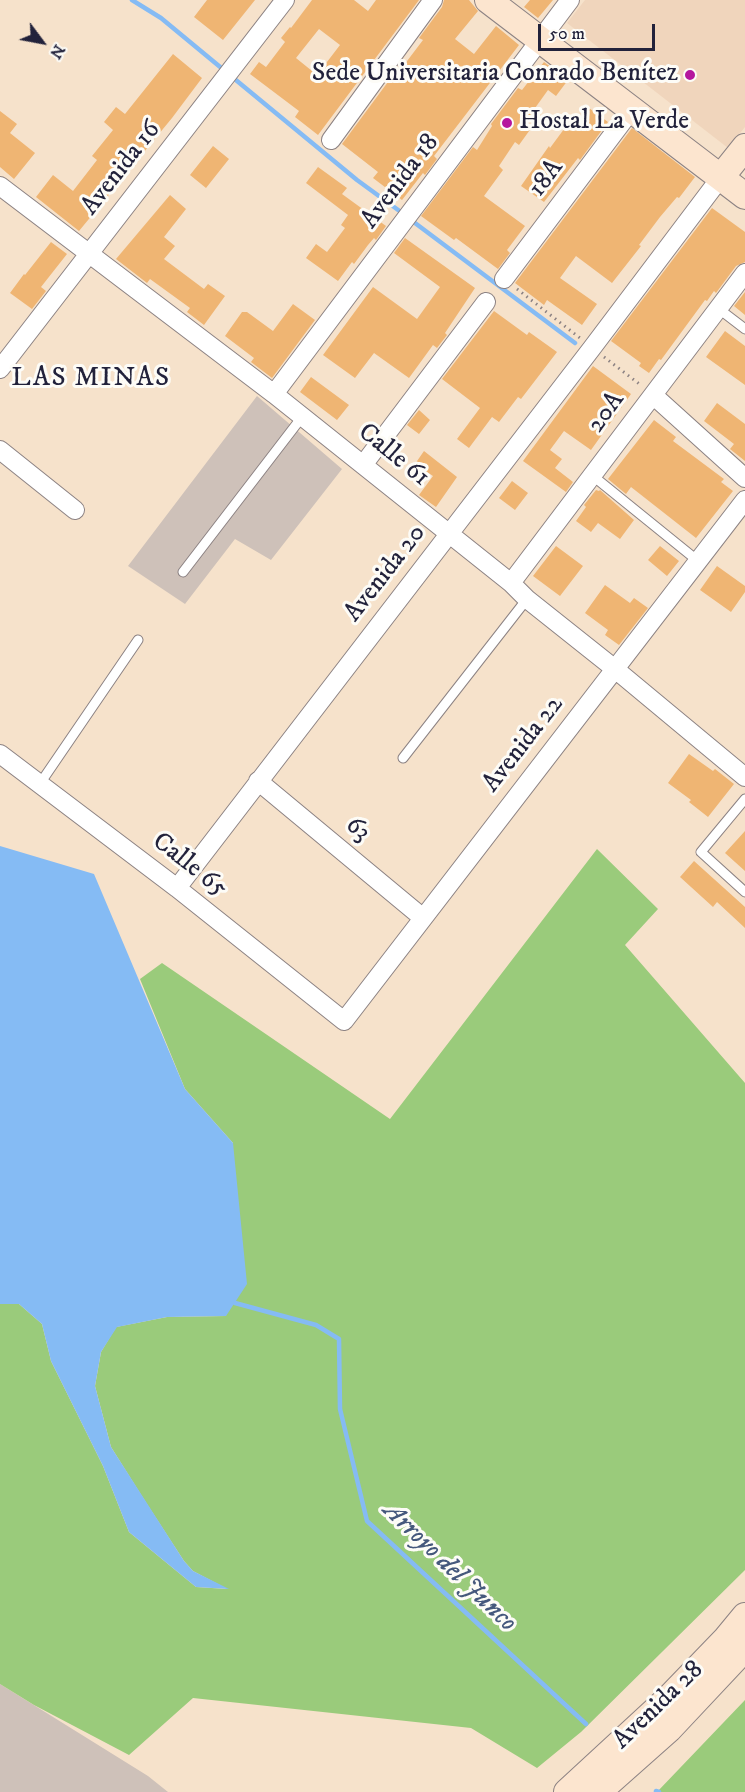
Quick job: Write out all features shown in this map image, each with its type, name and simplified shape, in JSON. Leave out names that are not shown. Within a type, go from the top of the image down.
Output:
[{"type":"main road","points":[[488,0],[745,196]]},
{"type":"main road","points":[[721,177],[745,147]]},
{"type":"main road","name":"Avenida 28","points":[[567,1792],[670,1697],[745,1616]]},
{"type":"main road","name":"Avenida 28","points":[[598,1792],[669,1729],[745,1648]]},
{"type":"street","name":"Avenida 16","points":[[0,369],[285,0]]},
{"type":"street","points":[[331,140],[433,0]]},
{"type":"street","name":"Avenida 18","points":[[274,394],[570,0]]},
{"type":"street","name":"18A","points":[[504,279],[632,109]]},
{"type":"street","name":"Avenida 20","points":[[177,888],[600,339],[721,177]]},
{"type":"street","name":"Calle 61","points":[[0,186],[274,394],[511,584],[745,777]]},
{"type":"street","name":"20A","points":[[511,584],[745,273]]},
{"type":"street","points":[[363,465],[486,302]]},
{"type":"street","points":[[652,395],[745,478]]},
{"type":"street","points":[[0,450],[75,510]]},
{"type":"street","name":"Avenida 22","points":[[344,1021],[745,500]]},
{"type":"street","name":"Calle 65","points":[[0,754],[177,888],[344,1021]]},
{"type":"street","name":"63","points":[[258,781],[423,918]]},
{"type":"lane","points":[[719,309],[745,329]]},
{"type":"lane","points":[[183,572],[302,417]]},
{"type":"lane","points":[[593,476],[698,561]]},
{"type":"lane","points":[[403,758],[527,599]]},
{"type":"lane","points":[[39,785],[138,640]]},
{"type":"lane","points":[[745,799],[701,852],[745,892]]},
{"type":"shaded area","name":"Sede Universitaria Conrado Benítez","points":[[585,0],[745,0],[745,127],[728,148],[567,23]]},
{"type":"shaded area","points":[[257,396],[342,469],[271,560],[235,539],[185,604],[128,566]]},
{"type":"shaded area","points":[[0,1684],[148,1776],[168,1792],[0,1792]]},
{"type":"green space","points":[[597,849],[658,909],[625,945],[745,1083],[745,1570],[581,1732],[537,1768],[471,1728],[193,1698],[129,1755],[34,1705],[0,1684],[0,1304],[19,1304],[42,1324],[51,1361],[103,1466],[129,1532],[196,1587],[227,1589],[193,1571],[143,1498],[111,1447],[95,1386],[101,1352],[116,1327],[167,1317],[226,1316],[233,1143],[185,1089],[140,979],[162,963],[390,1119]]},
{"type":"green space","points":[[745,1700],[745,1792],[657,1792]]},
{"type":"water","points":[[0,846],[94,874],[185,1089],[233,1143],[247,1284],[226,1316],[167,1317],[117,1327],[101,1352],[95,1386],[111,1447],[184,1561],[193,1571],[229,1589],[196,1587],[129,1532],[103,1466],[51,1361],[42,1324],[19,1304],[0,1304]]},
{"type":"building","points":[[207,0],[255,0],[223,40],[194,17]]},
{"type":"building","points":[[312,0],[354,0],[368,11],[376,0],[419,0],[318,135],[295,117],[299,111],[250,74],[259,62],[266,67],[285,42],[281,38]],"holes":[[[319,29],[340,45],[317,75],[296,58]]]},
{"type":"building","points":[[444,0],[469,0],[478,11],[455,39],[474,54],[496,26],[519,45],[434,156],[437,159],[425,175],[423,173],[402,200],[373,178],[378,172],[342,144],[399,67],[401,69],[423,40],[419,38],[442,7]]},
{"type":"building","points":[[530,0],[553,0],[538,18],[524,7]]},
{"type":"building","points":[[173,54],[202,78],[79,231],[36,197],[53,175],[73,191],[97,160],[92,156],[113,130],[104,122],[116,107],[125,114]]},
{"type":"building","points":[[544,62],[568,80],[556,96],[548,90],[525,122],[532,127],[519,145],[515,142],[499,166],[503,170],[484,196],[525,226],[507,250],[510,253],[498,269],[421,216],[473,147],[477,150],[492,126],[491,124],[518,88],[522,90]]},
{"type":"building","points":[[589,108],[608,122],[580,160],[578,158],[544,202],[521,186],[567,125],[573,130]]},
{"type":"building","points":[[0,111],[17,124],[10,133],[35,153],[14,179],[0,167]]},
{"type":"building","points":[[632,128],[695,177],[660,217],[612,283],[576,256],[560,278],[597,304],[582,325],[547,300],[544,305],[515,283]]},
{"type":"building","points":[[213,146],[229,159],[206,188],[190,175]]},
{"type":"building","points":[[318,167],[347,188],[342,194],[386,226],[354,264],[352,262],[338,281],[306,258],[316,244],[327,252],[345,228],[341,225],[348,215],[306,183]]},
{"type":"building","points":[[170,195],[186,209],[164,237],[175,246],[164,259],[204,289],[208,284],[225,296],[204,325],[187,312],[190,308],[150,279],[147,283],[116,259]]},
{"type":"building","points":[[712,208],[745,232],[745,262],[736,266],[716,293],[714,291],[707,301],[705,300],[649,373],[639,366],[641,363],[611,341]]},
{"type":"building","points":[[405,238],[475,288],[445,333],[447,335],[437,348],[433,345],[409,378],[374,353],[355,378],[323,355],[373,287],[417,319],[440,287],[394,253]]},
{"type":"building","points":[[51,242],[67,254],[41,287],[46,291],[32,309],[10,293]]},
{"type":"building","points":[[745,292],[745,315],[734,306]]},
{"type":"building","points":[[293,304],[315,320],[272,378],[251,362],[254,358],[225,336],[242,312],[247,312],[273,331]]},
{"type":"building","points":[[494,311],[527,335],[529,332],[557,352],[521,399],[518,397],[499,422],[492,417],[469,448],[457,439],[480,408],[442,379]]},
{"type":"building","points":[[725,331],[745,346],[745,385],[706,357]]},
{"type":"building","points":[[593,366],[631,394],[591,450],[564,431],[550,450],[562,459],[555,468],[573,482],[566,492],[523,461]]},
{"type":"building","points":[[311,377],[349,405],[337,420],[300,392]]},
{"type":"building","points":[[717,403],[745,424],[745,461],[730,449],[734,444],[704,421]]},
{"type":"building","points":[[419,410],[430,420],[419,434],[407,425]]},
{"type":"building","points":[[654,420],[676,437],[673,441],[724,479],[721,482],[733,491],[696,538],[631,487],[626,494],[608,479]]},
{"type":"building","points":[[424,451],[457,477],[436,507],[419,495],[433,476],[415,464]]},
{"type":"building","points":[[512,481],[528,493],[515,510],[499,498]]},
{"type":"building","points":[[596,490],[600,490],[634,520],[620,539],[598,523],[591,532],[576,521],[586,507],[584,505]]},
{"type":"building","points":[[556,546],[583,566],[560,596],[533,576]]},
{"type":"building","points":[[660,546],[679,561],[667,576],[648,560]]},
{"type":"building","points":[[717,566],[745,586],[745,592],[731,612],[700,590]]},
{"type":"building","points":[[605,585],[630,603],[634,598],[648,608],[619,645],[605,635],[608,630],[585,613]]},
{"type":"building","points":[[689,754],[713,771],[715,769],[734,784],[708,817],[689,802],[691,800],[668,783]]},
{"type":"building","points":[[745,831],[745,871],[725,853]]},
{"type":"building","points":[[694,861],[745,907],[745,928],[717,902],[713,907],[680,877]]},
{"type":"waterway","points":[[132,0],[161,18],[225,71]]},
{"type":"waterway","points":[[231,76],[357,180],[405,215]]},
{"type":"waterway","points":[[411,220],[575,343]]},
{"type":"waterway","name":"Arroyo del Junco","points":[[235,1303],[316,1325],[339,1339],[340,1409],[367,1521],[586,1724]]},
{"type":"place","name":"Sede Universitaria Conrado Benítez","points":[[690,75]]},
{"type":"place","name":"Hostal La Verde","points":[[507,123]]},
{"type":"district","name":"LAS MINAS","points":[[91,379]]}]
